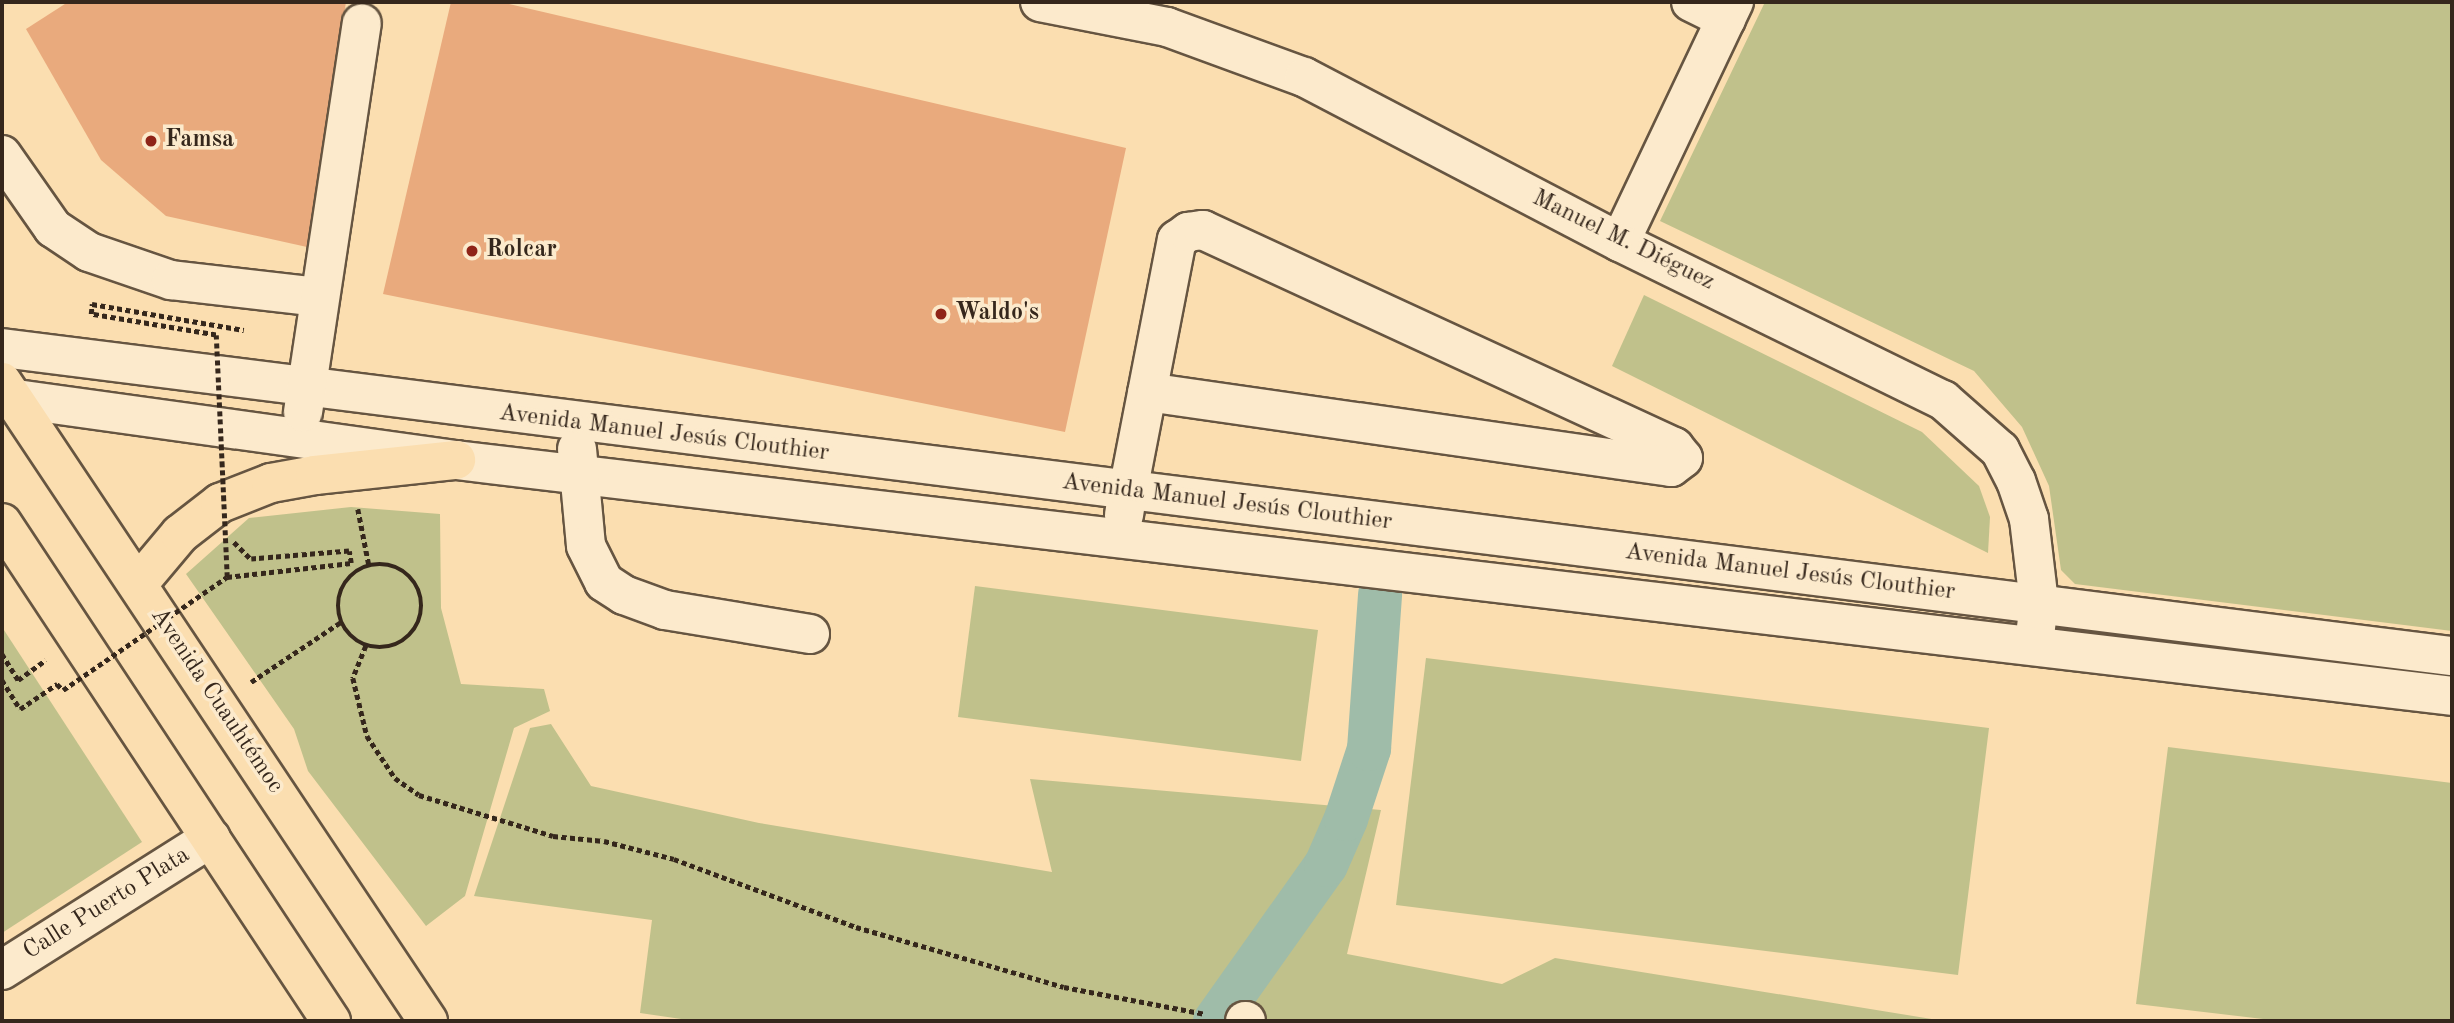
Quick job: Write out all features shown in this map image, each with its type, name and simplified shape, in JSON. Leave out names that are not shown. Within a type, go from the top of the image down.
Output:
[{"type":"main road","name":"Avenida Cuauhtémoc","points":[[6,393],[138,584],[428,1021]]},
{"type":"main road","points":[[138,584],[180,534],[220,503],[271,484],[351,471],[456,460]]},
{"type":"main road","points":[[2,523],[331,1021]]},
{"type":"street","name":"Manuel M. Diéguez","points":[[1040,2],[1167,27],[1240,50],[1304,77],[1620,242],[1836,344],[1944,400],[1973,422],[2000,450],[2016,481],[2029,519],[2039,603],[2034,644]]},
{"type":"street","points":[[1620,242],[1730,10],[1692,2]]},
{"type":"street","points":[[300,437],[318,297],[362,23]]},
{"type":"street","points":[[2,155],[53,228],[89,252],[171,280],[318,297]]},
{"type":"street","points":[[1121,536],[1128,491],[1147,392],[1177,240],[1188,232],[1203,230],[1674,447],[1683,458],[1671,467],[1147,392]]},
{"type":"street","name":"Avenida Manuel Jesús Clouthier","points":[[2,348],[576,423],[2452,656]]},
{"type":"street","name":"Avenida Manuel Jesús Clouthier","points":[[6,393],[456,460],[1121,536],[2452,696]]},
{"type":"street","points":[[576,423],[578,474],[586,546],[604,582],[624,595],[665,610],[810,634]]},
{"type":"street","name":"Calle Puerto Plata","points":[[2,970],[211,838]]},
{"type":"path","points":[[227,577],[216,335],[90,314],[92,304],[244,330]]},
{"type":"path","points":[[351,471],[369,565]]},
{"type":"path","points":[[2,680],[20,709],[57,684],[63,690],[227,577],[351,563],[349,551],[251,559]]},
{"type":"path","points":[[383,563],[410,575],[418,587],[422,607],[417,628],[408,639],[381,649],[366,646],[355,641],[341,622],[339,594],[356,571],[369,565],[383,563]]},
{"type":"path","points":[[218,704],[341,622]]},
{"type":"path","points":[[366,646],[353,678],[367,736],[396,778],[419,795],[553,836],[604,841],[674,859],[856,927],[1064,987],[1188,1011]]},
{"type":"path","points":[[2,654],[18,680]]},
{"type":"green space","points":[[1765,2],[2452,2],[2452,631],[2075,584],[2061,570],[2049,486],[2022,427],[1974,371],[1660,221]]},
{"type":"green space","points":[[1644,295],[1922,432],[1979,486],[1990,517],[1988,553],[1612,366]]},
{"type":"green space","points":[[351,507],[440,514],[441,608],[461,684],[544,689],[550,711],[514,728],[465,896],[426,926],[308,771],[294,729],[186,574],[249,518]]},
{"type":"green space","points":[[975,586],[1318,630],[1301,761],[958,717]]},
{"type":"green space","points":[[2,627],[142,842],[2,933]]},
{"type":"green space","points":[[1426,658],[1989,728],[1958,975],[1396,905]]},
{"type":"green space","points":[[551,724],[591,786],[759,823],[1052,872],[1030,779],[1381,810],[1347,954],[1502,984],[1555,958],[1944,1021],[695,1021],[640,1013],[652,920],[474,896],[530,728]]},
{"type":"green space","points":[[2168,747],[2452,783],[2452,1021],[2280,1021],[2136,1004]]},
{"type":"building","points":[[68,2],[346,2],[307,247],[166,216],[101,160],[26,29]]},
{"type":"building","points":[[451,2],[500,2],[1126,148],[1065,432],[383,294]]},
{"type":"waterway","points":[[1215,1021],[1326,865],[1346,819],[1369,749],[1380,594]]},
{"type":"place","name":"Famsa","points":[[151,141]]},
{"type":"place","name":"Rolcar","points":[[472,251]]},
{"type":"place","name":"Waldo's","points":[[941,314]]}]
